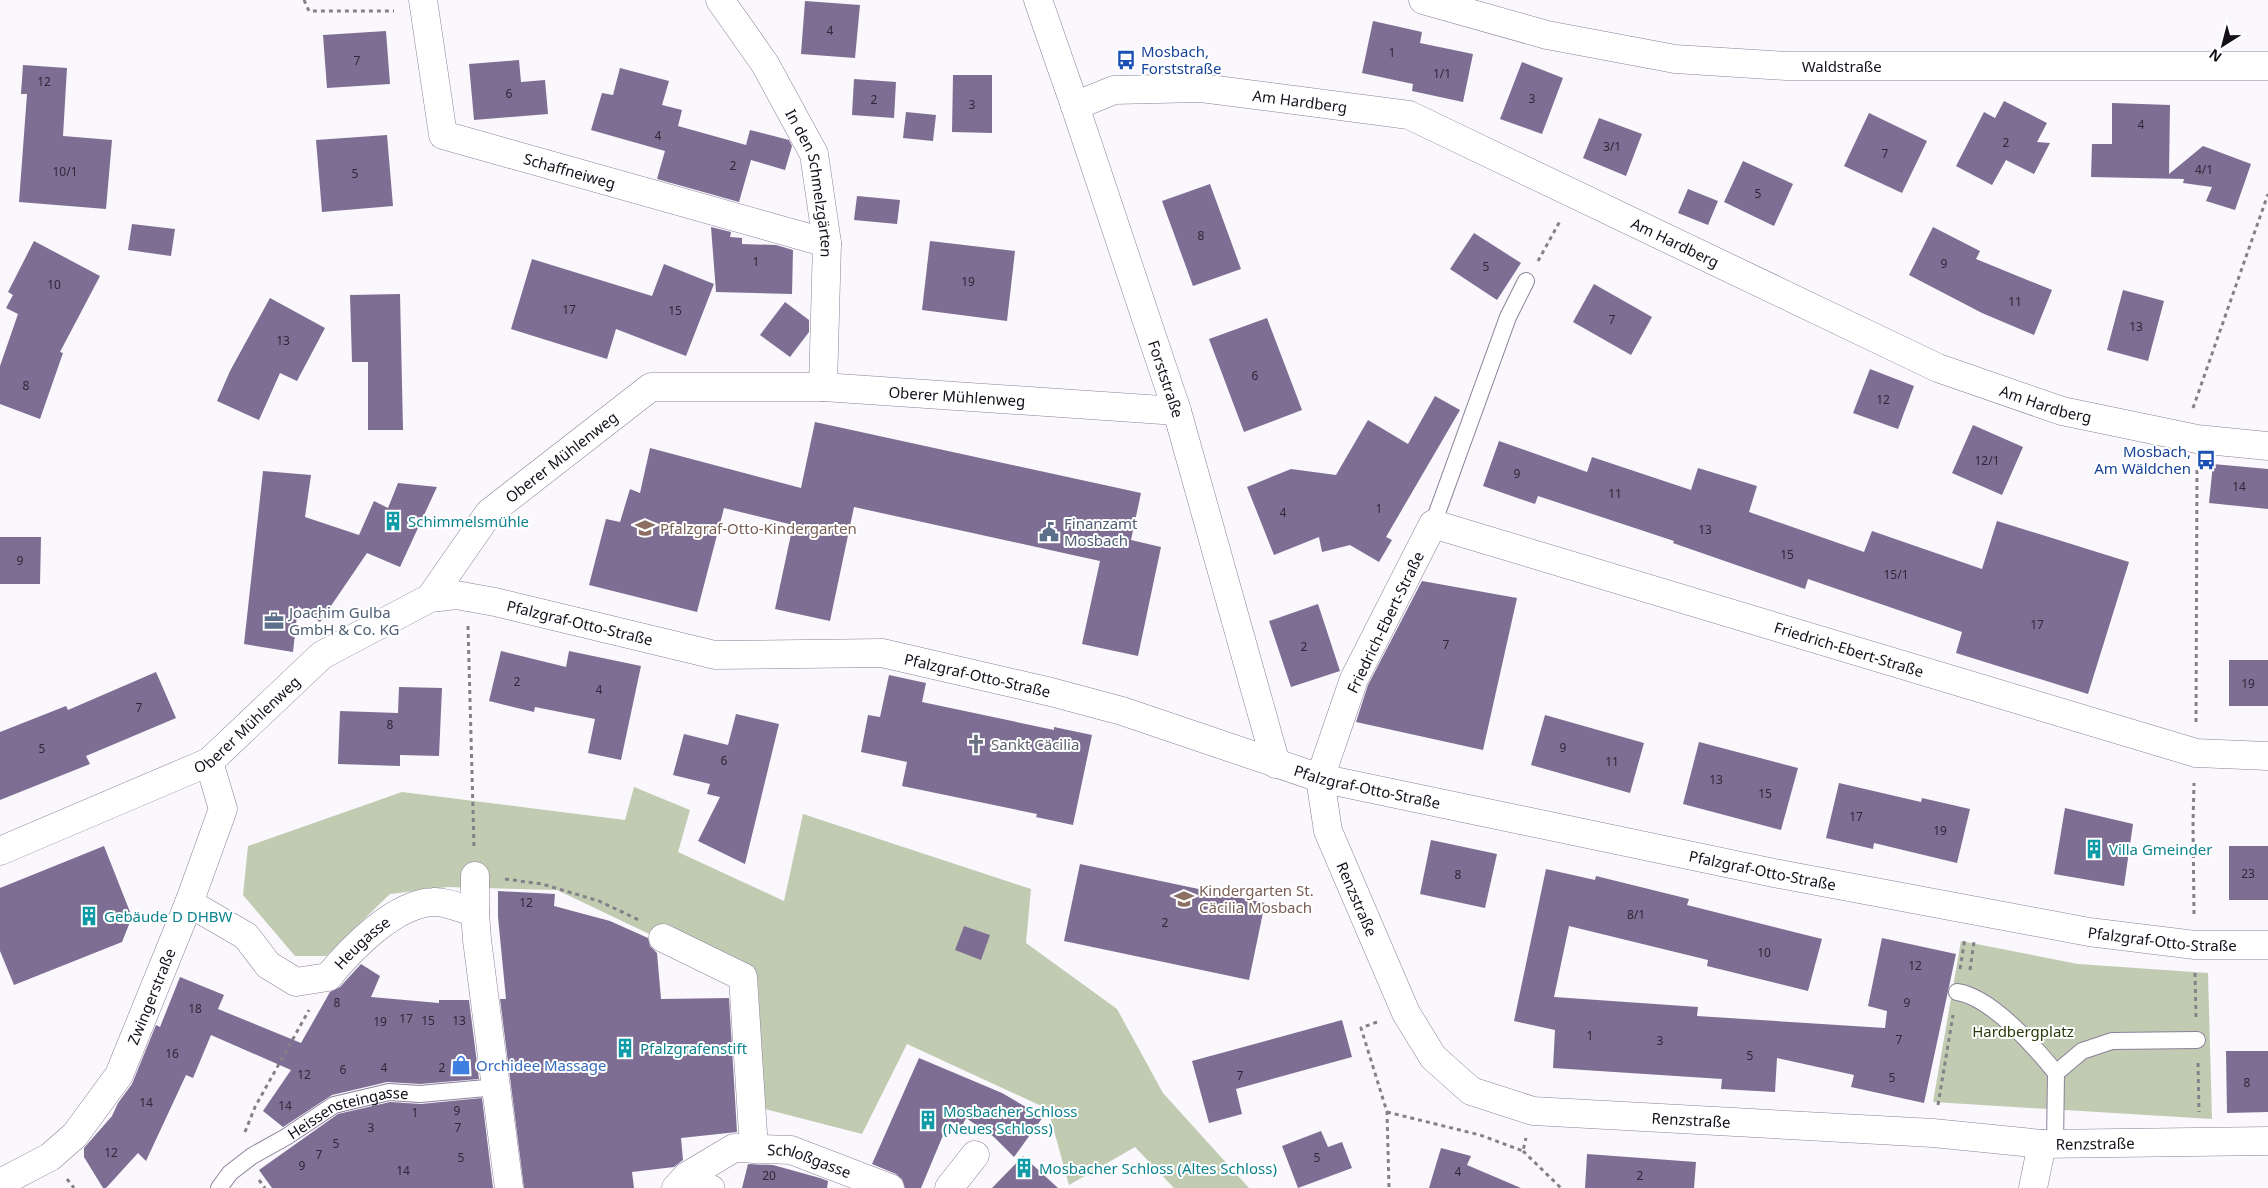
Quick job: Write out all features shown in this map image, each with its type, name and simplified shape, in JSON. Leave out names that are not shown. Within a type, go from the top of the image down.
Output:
[{"type":"street","name":"In den Schmelzgärten","points":[[720,0],[765,64],[814,154],[827,244],[823,387]]},
{"type":"street","name":"Forststraße","points":[[1038,0],[1076,106],[1177,411],[1276,764]]},
{"type":"street","name":"Waldstraße","points":[[1423,0],[1547,35],[1675,59],[1786,66],[2268,66]]},
{"type":"street","name":"Schaffneiweg","points":[[424,5],[443,135],[827,244]]},
{"type":"street","name":"Am Hardberg","points":[[1076,106],[1114,90],[1201,88],[1409,115],[1938,368],[2062,411],[2197,439],[2268,446]]},
{"type":"street","name":"Oberer Mühlenweg","points":[[0,851],[209,762],[322,655],[430,598],[489,513],[651,387],[823,387],[1177,411]]},
{"type":"street","name":"Friedrich-Ebert-Straße","points":[[1320,778],[1354,679],[1433,524],[2196,753],[2268,756]]},
{"type":"street","name":"Pfalzgraf-Otto-Straße","points":[[430,598],[456,595],[475,598],[715,655],[882,653],[1051,692],[1122,711],[1320,778],[1779,874],[2089,932],[2195,945],[2268,944]]},
{"type":"street","name":"Zwingerstraße","points":[[0,1183],[50,1157],[75,1135],[119,1075],[189,903],[223,809],[209,762]]},
{"type":"street","name":"Renzstraße","points":[[1320,778],[1328,831],[1406,1013],[1433,1057],[1471,1090],[1534,1111],[1934,1132],[2048,1144],[2268,1141]]},
{"type":"street","points":[[475,876],[474,912],[509,1188]]},
{"type":"street","name":"Heugasse","points":[[189,903],[246,936],[268,965],[296,982],[328,977],[350,951],[404,908],[434,902],[474,912]]},
{"type":"street","name":"Schloßgasse","points":[[664,938],[743,977],[754,1149]]},
{"type":"street","points":[[2033,1188],[2048,1144]]},
{"type":"street","name":"Schloßgasse","points":[[682,1182],[734,1148],[791,1150],[890,1188]]},
{"type":"street","points":[[949,1188],[975,1155]]},
{"type":"street","points":[[682,1182],[712,1188]]},
{"type":"lane","name":"Friedrich-Ebert-Straße","points":[[1433,524],[1508,317],[1526,281]]},
{"type":"lane","points":[[1961,992],[1997,1013],[2034,1045],[2056,1073]]},
{"type":"lane","points":[[2048,1144],[2056,1073],[2082,1051],[2112,1041],[2197,1040]]},
{"type":"lane","name":"Heissensteingasse","points":[[219,1188],[230,1173],[252,1156],[286,1137],[334,1105],[389,1092],[420,1094],[497,1087]]},
{"type":"path","points":[[304,0],[309,11],[424,5]]},
{"type":"path","points":[[2200,1142],[2193,823],[2196,753],[2197,439],[2192,412],[2268,194]]},
{"type":"path","points":[[1526,281],[1563,215]]},
{"type":"path","points":[[468,626],[475,876],[542,884],[599,901],[642,921],[664,938]]},
{"type":"path","points":[[1961,992],[1970,909]]},
{"type":"path","points":[[1934,1132],[1961,992],[1974,942]]},
{"type":"path","points":[[230,1173],[255,1107],[328,977]]},
{"type":"path","points":[[1388,1188],[1387,1112],[1361,1028],[1406,1013]]},
{"type":"path","points":[[1387,1112],[1480,1135]]},
{"type":"path","points":[[1523,1151],[1560,1188]]},
{"type":"green space","points":[[634,787],[690,810],[678,852],[784,901],[803,814],[1031,889],[1026,943],[1117,1009],[1163,1093],[1249,1188],[1174,1188],[1135,1147],[1069,1185],[1048,1109],[907,1044],[862,1134],[765,1109],[758,986],[557,890],[448,887],[390,894],[326,956],[295,956],[243,895],[248,846],[402,792],[625,820]]},
{"type":"green space","name":"Hardbergplatz","points":[[1961,941],[2078,964],[2208,973],[2212,1119],[1933,1102]]},
{"type":"building","points":[[805,1],[860,5],[855,58],[801,54]]},
{"type":"building","points":[[1373,21],[1422,32],[1420,43],[1473,54],[1463,102],[1412,91],[1413,84],[1362,73]]},
{"type":"building","points":[[386,31],[390,84],[327,88],[323,35]]},
{"type":"building","points":[[519,60],[521,82],[545,80],[548,114],[474,120],[469,64]]},
{"type":"building","points":[[1522,62],[1563,78],[1542,134],[1500,119]]},
{"type":"building","points":[[23,65],[67,68],[63,136],[112,140],[106,209],[19,202],[27,94],[21,94]]},
{"type":"building","points":[[620,68],[669,81],[662,105],[682,110],[678,126],[746,145],[750,130],[789,140],[792,146],[785,170],[751,160],[739,202],[657,179],[665,151],[591,130],[602,93],[613,95]]},
{"type":"building","points":[[953,75],[992,75],[992,133],[952,132]]},
{"type":"building","points":[[854,79],[896,82],[894,118],[852,115]]},
{"type":"building","points":[[2004,101],[2047,123],[2037,142],[2050,143],[2034,174],[2006,160],[1992,185],[1956,166],[1984,112],[1995,118]]},
{"type":"building","points":[[2112,103],[2170,105],[2169,174],[2203,146],[2251,164],[2235,210],[2206,201],[2212,187],[2183,183],[2184,179],[2091,177],[2092,144],[2112,144]]},
{"type":"building","points":[[906,112],[936,115],[933,141],[903,138]]},
{"type":"building","points":[[1869,113],[1927,141],[1902,193],[1844,166]]},
{"type":"building","points":[[1599,118],[1642,134],[1626,176],[1583,158]]},
{"type":"building","points":[[387,135],[393,206],[322,212],[316,140]]},
{"type":"building","points":[[1743,161],[1793,184],[1774,226],[1724,202]]},
{"type":"building","points":[[1210,184],[1241,269],[1193,286],[1162,201]]},
{"type":"building","points":[[1688,189],[1718,201],[1708,225],[1678,213]]},
{"type":"building","points":[[857,196],[900,200],[897,224],[854,220]]},
{"type":"building","points":[[132,224],[175,229],[171,256],[128,250]]},
{"type":"building","points":[[711,227],[731,232],[730,237],[742,238],[742,244],[776,245],[793,250],[792,294],[716,292]]},
{"type":"building","points":[[1933,227],[1980,251],[1976,259],[2052,290],[2034,335],[1982,313],[1909,275]]},
{"type":"building","points":[[1474,233],[1521,263],[1497,300],[1450,269]]},
{"type":"building","points":[[34,241],[100,276],[60,352],[63,353],[40,419],[0,404],[0,366],[18,314],[6,308],[13,295],[8,292]]},
{"type":"building","points":[[930,241],[1015,251],[1007,321],[922,310]]},
{"type":"building","points":[[532,259],[652,296],[664,264],[714,284],[686,356],[616,329],[607,359],[511,329]]},
{"type":"building","points":[[1594,284],[1652,317],[1631,355],[1573,322]]},
{"type":"building","points":[[2123,290],[2164,301],[2148,361],[2107,350]]},
{"type":"building","points":[[400,294],[403,430],[368,430],[368,362],[352,362],[350,295]]},
{"type":"building","points":[[270,298],[325,328],[297,381],[280,373],[259,420],[217,401],[230,371]]},
{"type":"building","points":[[785,302],[809,320],[809,332],[790,357],[760,335]]},
{"type":"building","points":[[1267,318],[1302,410],[1244,432],[1209,339]]},
{"type":"building","points":[[1870,369],[1914,386],[1898,429],[1853,413]]},
{"type":"building","points":[[1435,396],[1460,410],[1386,537],[1392,540],[1379,562],[1350,545],[1322,552],[1319,537],[1274,555],[1247,487],[1291,469],[1336,475],[1368,420],[1408,444]]},
{"type":"building","name":"Finanzamt Mosbach","points":[[815,422],[1141,493],[1131,540],[1161,547],[1138,656],[1082,644],[1100,561],[854,507],[830,621],[775,609],[793,525],[724,508],[697,612],[589,585],[606,519],[620,522],[630,489],[640,493],[650,448],[801,488]]},
{"type":"building","points":[[1973,425],[2023,447],[2002,495],[1952,473]]},
{"type":"building","points":[[1499,441],[1587,472],[1592,457],[1691,490],[1698,468],[1757,486],[1749,512],[1864,552],[1872,531],[1982,569],[1997,521],[2129,562],[2088,694],[1956,653],[1962,632],[1808,579],[1805,589],[1673,543],[1674,541],[1538,496],[1535,504],[1483,486]]},
{"type":"building","points":[[2213,464],[2268,469],[2268,509],[2209,503]]},
{"type":"building","points":[[263,471],[311,475],[305,517],[359,535],[374,501],[388,508],[398,483],[437,487],[400,567],[367,553],[320,622],[298,606],[293,652],[244,644]]},
{"type":"building","points":[[0,537],[41,537],[40,584],[0,584]]},
{"type":"building","points":[[1422,581],[1517,598],[1483,750],[1356,722],[1368,685]]},
{"type":"building","points":[[1318,604],[1340,671],[1291,687],[1269,621]]},
{"type":"building","points":[[501,651],[566,667],[569,651],[641,666],[621,760],[588,753],[595,719],[535,707],[534,712],[489,701]]},
{"type":"building","points":[[2229,660],[2268,660],[2268,706],[2229,706]]},
{"type":"building","points":[[156,672],[176,718],[86,756],[90,764],[0,800],[0,732],[66,706],[68,710]]},
{"type":"building","name":"Sankt Cäcilia","points":[[889,675],[926,683],[922,702],[1054,730],[1054,727],[1092,735],[1073,825],[1036,817],[1037,814],[902,786],[907,762],[861,752],[868,715],[880,717]]},
{"type":"building","points":[[399,687],[442,688],[439,756],[400,755],[400,766],[338,764],[340,711],[398,713]]},
{"type":"building","points":[[736,714],[779,724],[745,864],[698,841],[720,797],[707,794],[710,784],[673,775],[684,734],[728,745]]},
{"type":"building","points":[[1545,715],[1644,743],[1630,793],[1531,765]]},
{"type":"building","points":[[1699,742],[1798,768],[1781,830],[1683,804]]},
{"type":"building","points":[[1839,783],[1921,802],[1922,798],[1970,809],[1957,863],[1874,843],[1873,849],[1826,838]]},
{"type":"building","name":"Villa Gmeinder","points":[[2065,808],[2133,824],[2124,886],[2054,874]]},
{"type":"building","points":[[1431,840],[1497,854],[1485,908],[1420,894]]},
{"type":"building","name":"Gebäude D DHBW","points":[[104,846],[132,917],[122,942],[14,985],[0,951],[0,888]]},
{"type":"building","points":[[2229,846],[2268,846],[2268,900],[2229,900]]},
{"type":"building","points":[[1080,864],[1265,903],[1249,980],[1064,941]]},
{"type":"building","points":[[1546,869],[1595,880],[1596,876],[1689,899],[1687,905],[1822,939],[1808,991],[1707,966],[1708,960],[1569,926],[1554,997],[1698,1007],[1697,1016],[1885,1028],[1887,1011],[1868,1006],[1882,938],[1956,954],[1924,1103],[1851,1087],[1854,1075],[1777,1058],[1775,1092],[1721,1089],[1722,1079],[1553,1068],[1555,1030],[1514,1021]]},
{"type":"building","name":"Pfalzgrafenstift","points":[[498,891],[555,894],[554,906],[610,921],[648,938],[650,946],[657,953],[661,999],[729,998],[737,1132],[681,1138],[683,1160],[674,1167],[632,1172],[634,1188],[524,1188],[500,999],[506,999],[498,917]]},
{"type":"building","points":[[964,926],[990,935],[981,960],[955,950]]},
{"type":"building","points":[[361,964],[380,976],[371,997],[439,1003],[439,1000],[469,1000],[479,1079],[420,1084],[387,1082],[332,1095],[283,1127],[263,1111],[291,1070],[211,1035],[193,1078],[186,1075],[146,1161],[138,1153],[106,1188],[103,1188],[84,1157],[84,1148],[112,1116],[118,1103],[132,1084],[156,1025],[160,1027],[180,977],[224,995],[218,1009],[301,1043],[330,992],[340,987]]},
{"type":"building","points":[[1342,1020],[1352,1057],[1236,1089],[1242,1114],[1209,1123],[1192,1061]]},
{"type":"building","points":[[2226,1051],[2268,1051],[2268,1112],[2227,1113]]},
{"type":"building","name":"Mosbacher Schloss (Neues Schloss)","points":[[919,1058],[1002,1093],[1043,1117],[1014,1157],[994,1137],[966,1118],[962,1126],[949,1121],[921,1188],[905,1188],[902,1179],[896,1174],[872,1164]]},
{"type":"building","points":[[482,1098],[493,1188],[272,1188],[259,1170],[338,1114],[390,1102],[421,1104]]},
{"type":"building","points":[[1321,1131],[1328,1147],[1342,1142],[1352,1168],[1298,1188],[1282,1146]]},
{"type":"building","points":[[1441,1148],[1471,1156],[1467,1165],[1521,1188],[1429,1188]]},
{"type":"building","points":[[1587,1154],[1696,1162],[1694,1188],[1585,1188]]},
{"type":"building","name":"Mosbacher Schloss (Altes Schloss)","points":[[1023,1156],[1058,1188],[992,1188]]},
{"type":"building","points":[[748,1164],[773,1165],[820,1178],[828,1181],[827,1188],[742,1188]]},
{"type":"place","name":"Mosbach, Forststraße","points":[[1126,60]]},
{"type":"place","name":"Mosbach, Am Wäldchen","points":[[2206,460]]},
{"type":"place","name":"Schimmelsmühle","points":[[393,521]]},
{"type":"place","name":"Pfalzgraf-Otto-Kindergarten","points":[[645,528]]},
{"type":"place","name":"Finanzamt Mosbach","points":[[1049,532]]},
{"type":"place","name":"Joachim Gulba GmbH & Co. KG","points":[[274,621]]},
{"type":"place","name":"Sankt Cäcilia","points":[[976,744]]},
{"type":"place","name":"Villa Gmeinder","points":[[2094,849]]},
{"type":"place","name":"Kindergarten St. Cäcilia Mosbach","points":[[1184,899]]},
{"type":"place","name":"Gebäude D DHBW","points":[[89,916]]},
{"type":"place","name":"Pfalzgrafenstift","points":[[625,1048]]},
{"type":"place","name":"Orchidee Massage","points":[[461,1065]]},
{"type":"place","name":"Mosbacher Schloss (Neues Schloss)","points":[[928,1120]]},
{"type":"place","name":"Mosbacher Schloss (Altes Schloss)","points":[[1024,1168]]}]
